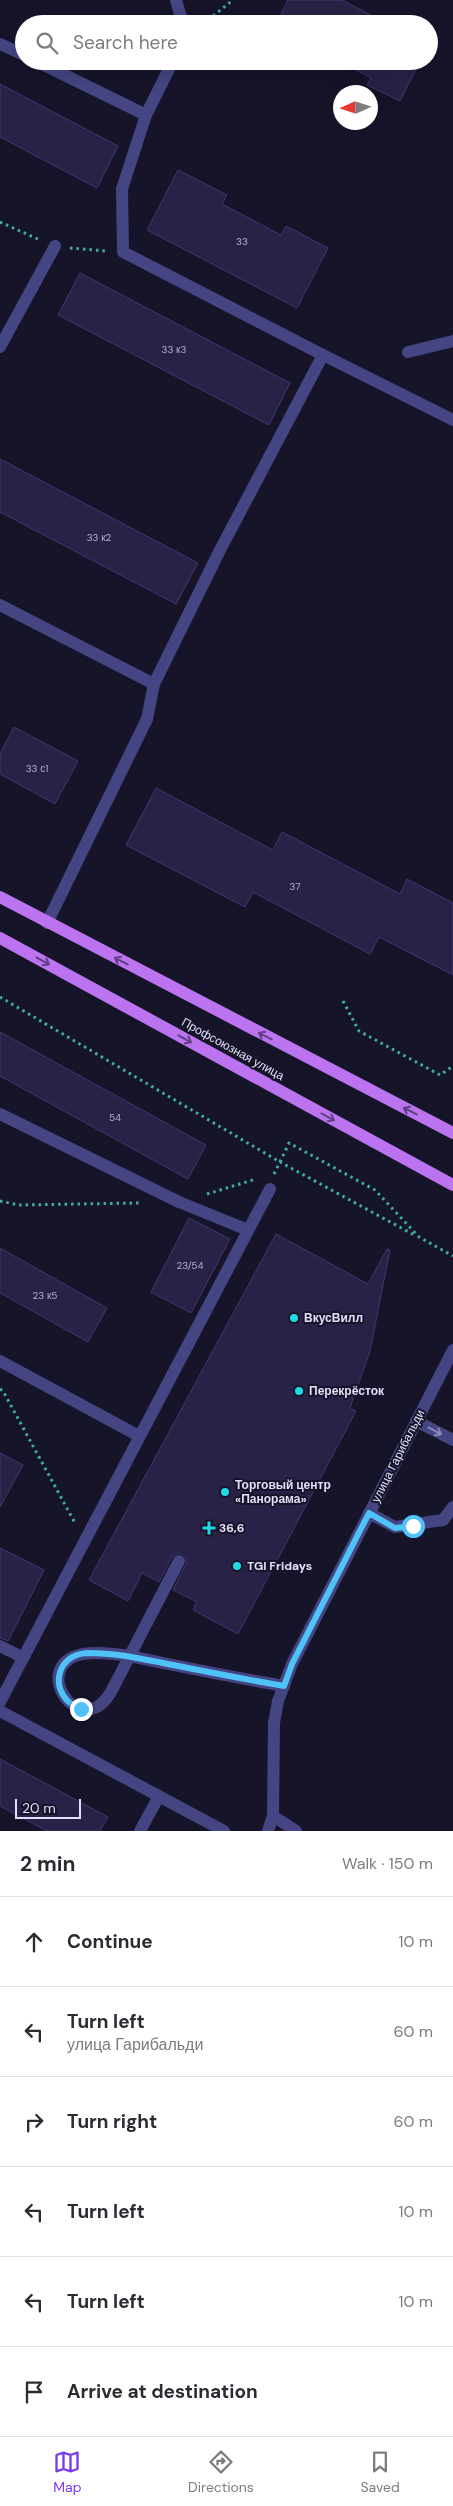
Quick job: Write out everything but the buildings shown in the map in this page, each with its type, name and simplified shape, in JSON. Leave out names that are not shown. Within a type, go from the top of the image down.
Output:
[{"type":"main road","name":"Профсоюзная улица","points":[[0,897],[453,1133]]},
{"type":"main road","name":"Профсоюзная улица","points":[[0,938],[453,1185]]},
{"type":"street","points":[[176,0],[180,15]]},
{"type":"street","points":[[0,44],[15,52]]},
{"type":"street","points":[[54,70],[146,115]]},
{"type":"street","points":[[168,70],[146,115],[122,189],[123,252],[453,420]]},
{"type":"street","points":[[0,347],[56,246]]},
{"type":"street","points":[[408,352],[453,342]]},
{"type":"street","points":[[47,923],[147,719],[154,684],[220,550],[323,355]]},
{"type":"street","points":[[0,605],[154,684]]},
{"type":"street","points":[[0,1114],[179,1202],[248,1230]]},
{"type":"street","points":[[0,1702],[270,1189]]},
{"type":"street","name":"улица Гарибальди","points":[[268,1831],[273,1816],[272,1750],[274,1723],[292,1664],[453,1350]]},
{"type":"street","points":[[0,1360],[139,1436]]},
{"type":"street","points":[[416,1421],[453,1440]]},
{"type":"street","points":[[369,1513],[395,1528],[443,1520],[453,1507]]},
{"type":"street","points":[[179,1561],[109,1697],[103,1703],[88,1709],[81,1709],[67,1702],[60,1692],[58,1684],[62,1668],[68,1660],[85,1653],[127,1655],[237,1678],[284,1686]]},
{"type":"street","points":[[0,1646],[22,1657]]},
{"type":"street","points":[[0,1711],[224,1831]]},
{"type":"street","points":[[140,1831],[158,1796]]},
{"type":"street","points":[[273,1816],[296,1831]]},
{"type":"path","points":[[214,15],[233,0]]},
{"type":"path","points":[[0,997],[280,1162],[453,1256]]},
{"type":"path","points":[[343,1001],[359,1031],[440,1075],[453,1066]]},
{"type":"path","points":[[274,1174],[289,1143],[375,1190],[419,1238]]},
{"type":"path","points":[[0,1389],[3,1391],[85,1541]]},
{"type":"place","name":"ВкусВилл","points":[[294,1318]]},
{"type":"place","name":"Перекрёсток","points":[[299,1391]]},
{"type":"place","name":"Торговый центр «Панорама»","points":[[225,1492]]},
{"type":"place","name":"36,6","points":[[209,1528]]},
{"type":"place","name":"TGI Fridays","points":[[237,1566]]},
{"type":"route","points":[[81,1709],[67,1702],[60,1692],[58,1684],[62,1668],[68,1660],[85,1653],[127,1655],[284,1686],[292,1664],[369,1513],[395,1528],[413,1526]]}]
